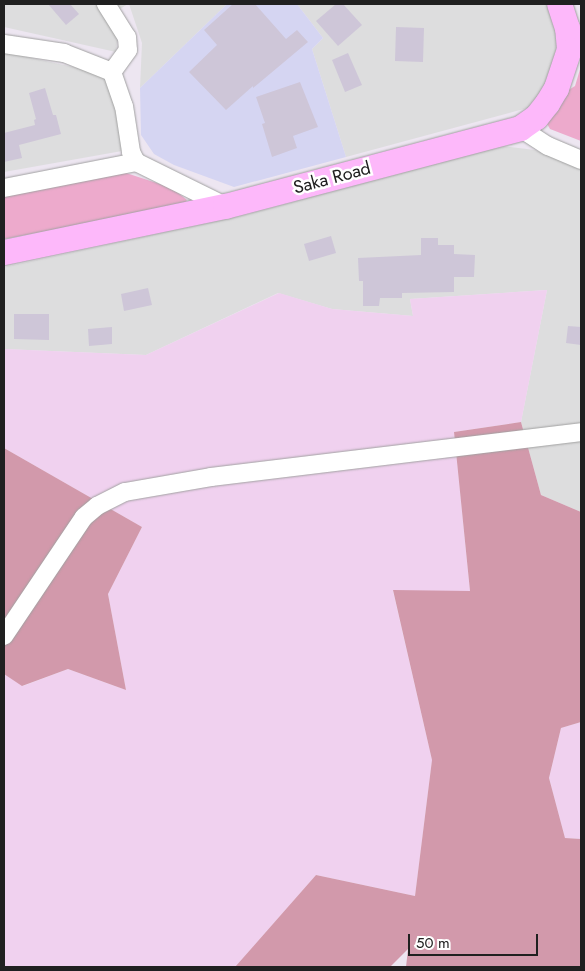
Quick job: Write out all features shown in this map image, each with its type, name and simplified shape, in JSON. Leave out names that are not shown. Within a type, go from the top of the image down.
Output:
[{"type":"main road","name":"Saka Road","points":[[4,252],[225,206],[520,128],[536,117],[547,103],[556,88],[569,49],[567,28],[559,4]]},
{"type":"street","points":[[106,4],[126,37],[128,50],[112,72]]},
{"type":"street","points":[[4,44],[64,53],[112,72],[124,106],[131,152],[136,162],[225,206]]},
{"type":"street","points":[[520,128],[548,146],[581,160]]},
{"type":"street","points":[[4,188],[136,162]]},
{"type":"street","points":[[4,636],[84,517],[96,506],[125,492],[211,477],[581,432]]},
{"type":"shaded area","points":[[4,4],[128,4],[107,17],[118,33],[116,52],[4,27]]},
{"type":"shaded area","points":[[129,4],[227,4],[140,88],[142,43]]},
{"type":"shaded area","points":[[227,4],[297,4],[323,38],[312,49],[346,157],[234,187],[174,165],[154,154],[141,135],[140,88]]},
{"type":"shaded area","points":[[297,4],[561,4],[564,65],[531,107],[346,157],[312,49],[323,38]]},
{"type":"shaded area","points":[[4,52],[101,73],[119,94],[122,151],[4,172]]},
{"type":"shaded area","points":[[581,66],[581,141],[550,129],[545,120],[562,94],[575,86]]},
{"type":"shaded area","points":[[502,146],[535,150],[581,168],[581,512],[541,495],[521,422],[547,290],[410,299],[413,316],[332,309],[278,293],[146,355],[4,349],[4,267],[245,215]]},
{"type":"shaded area","points":[[123,172],[172,188],[187,200],[183,206],[4,239],[4,192]]},
{"type":"shaded area","points":[[547,290],[521,422],[454,432],[470,592],[393,591],[432,760],[415,896],[316,875],[235,967],[4,967],[4,674],[23,686],[68,669],[126,690],[108,594],[142,527],[4,448],[4,349],[146,355],[279,293],[332,309],[413,316],[410,299]]},
{"type":"shaded area","points":[[521,422],[541,495],[581,512],[581,722],[561,728],[549,778],[565,838],[581,839],[581,967],[406,967],[408,949],[390,967],[235,967],[316,875],[415,896],[432,760],[393,590],[470,591],[454,432]]},
{"type":"shaded area","points":[[4,448],[142,527],[108,594],[126,690],[68,669],[22,686],[4,674]]},
{"type":"shaded area","points":[[581,722],[581,839],[565,838],[549,778],[561,728]]},
{"type":"building","points":[[48,4],[70,4],[79,14],[66,25]]},
{"type":"building","points":[[233,4],[255,4],[286,39],[297,30],[308,42],[226,110],[189,72],[217,45],[204,30]]},
{"type":"building","points":[[336,4],[343,4],[362,25],[338,46],[316,21]]},
{"type":"building","points":[[396,27],[424,28],[423,62],[395,61]]},
{"type":"building","points":[[348,53],[362,85],[345,92],[332,60]]},
{"type":"building","points":[[300,82],[318,127],[293,136],[297,148],[272,157],[262,124],[265,123],[256,97]]},
{"type":"building","points":[[45,88],[53,115],[56,115],[61,134],[19,145],[22,158],[4,162],[4,133],[35,125],[34,120],[36,119],[29,93]]},
{"type":"building","points":[[331,236],[336,253],[309,261],[304,244]]},
{"type":"building","points":[[421,238],[438,238],[438,245],[454,245],[454,254],[475,255],[474,277],[454,277],[454,292],[402,293],[402,298],[380,298],[379,306],[363,306],[363,281],[359,281],[358,258],[421,255]]},
{"type":"building","points":[[148,288],[152,305],[124,311],[121,294]]},
{"type":"building","points":[[14,314],[49,314],[49,340],[14,339]]},
{"type":"building","points":[[568,326],[581,327],[581,345],[566,343]]},
{"type":"building","points":[[112,327],[112,344],[89,346],[88,329]]}]
